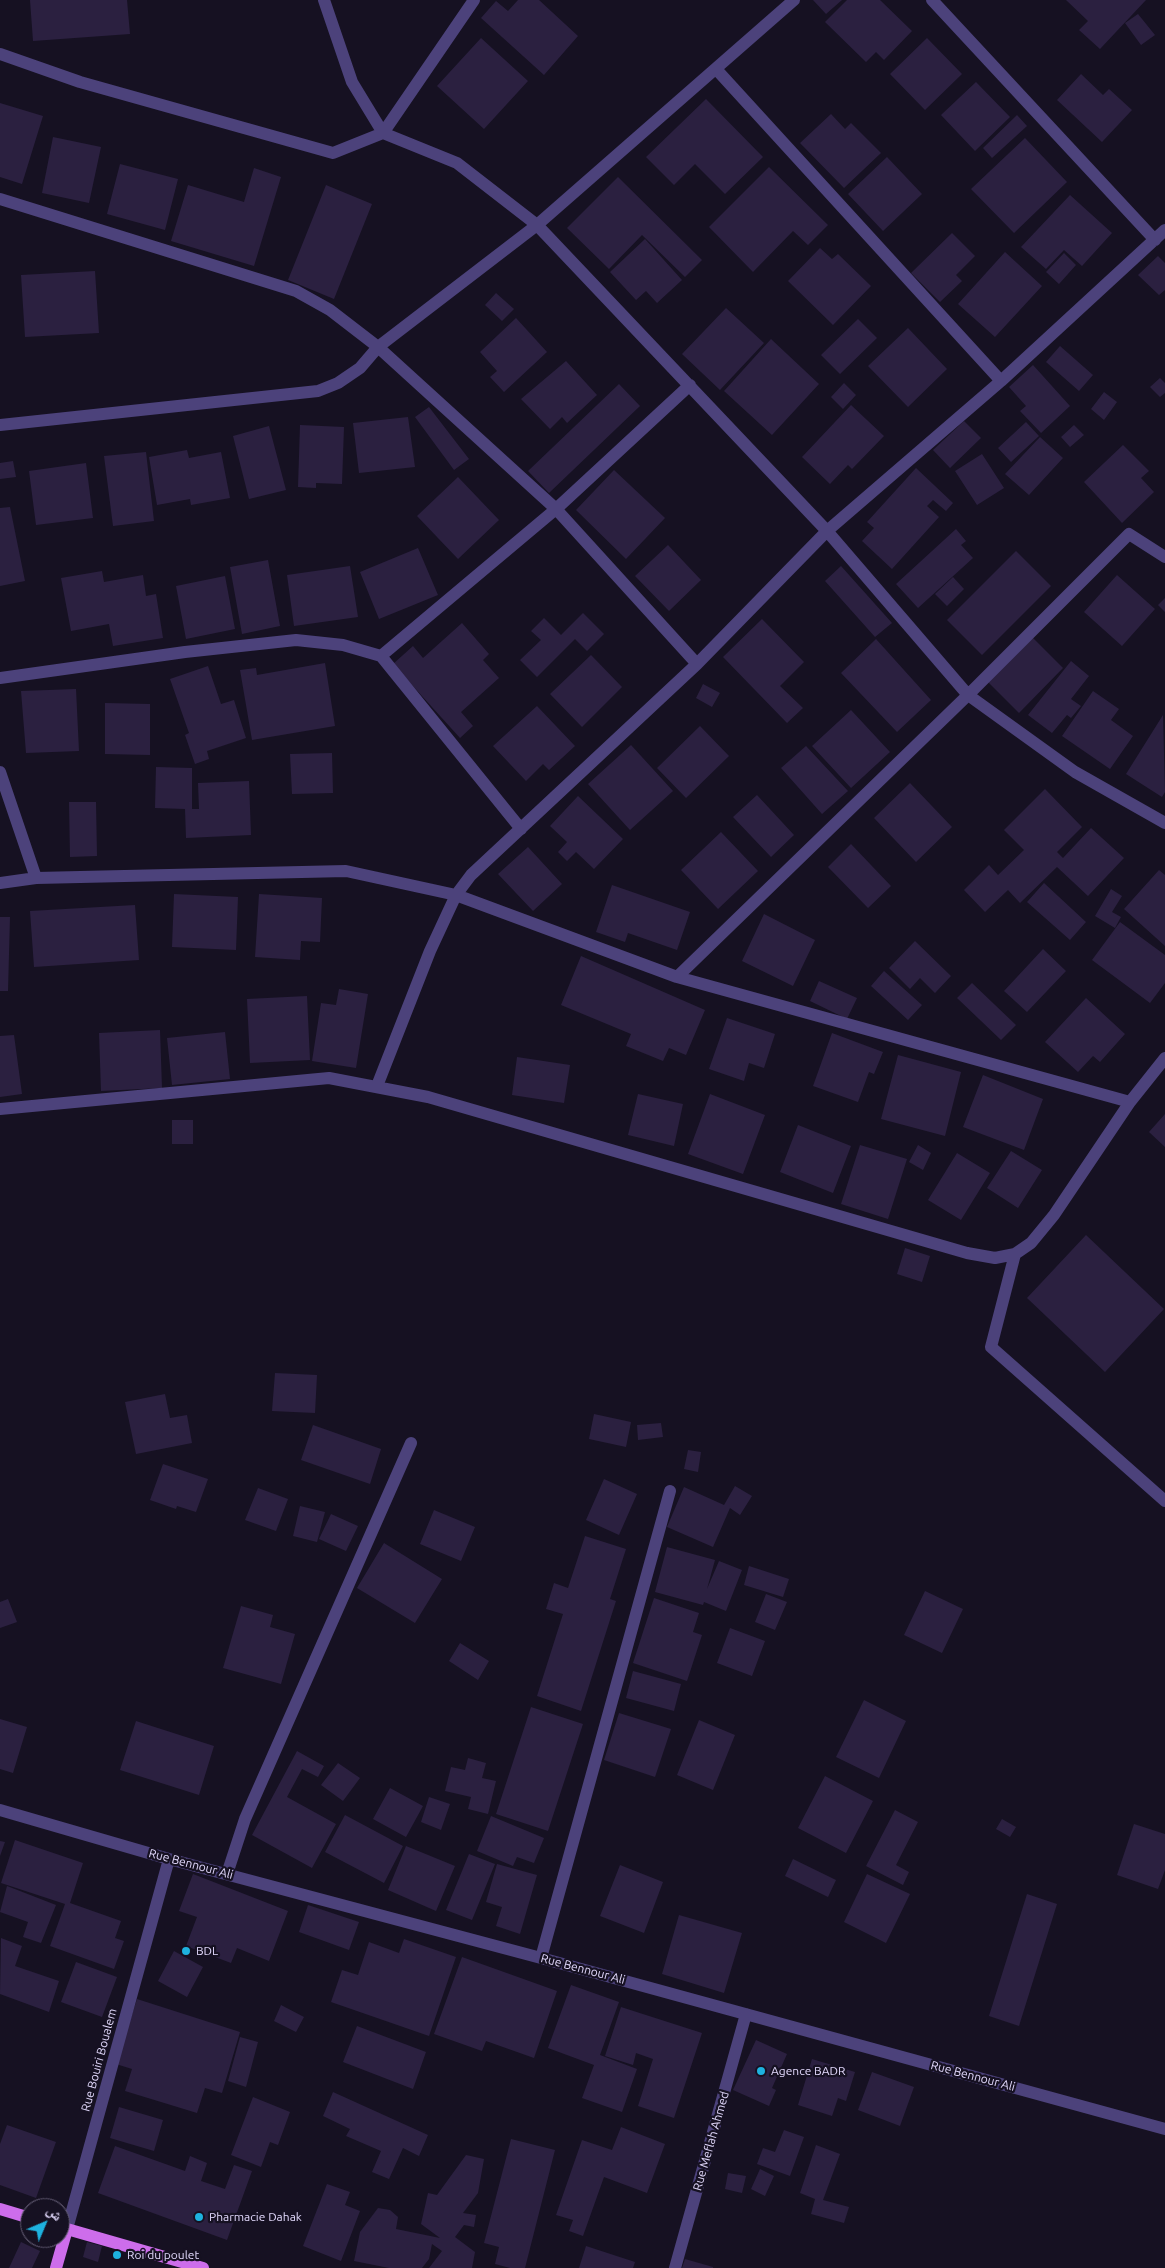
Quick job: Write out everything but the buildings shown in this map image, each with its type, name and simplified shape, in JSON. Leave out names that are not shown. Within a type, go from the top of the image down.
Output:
[{"type":"main road","points":[[0,2209],[20,2215]]},
{"type":"main road","points":[[70,2230],[203,2268]]},
{"type":"main road","name":"Rue Bouiri Boualem","points":[[56,2268],[60,2248]]},
{"type":"street","points":[[324,0],[352,82],[383,133],[457,163],[537,225],[827,531],[968,695],[1074,772],[1165,823]]},
{"type":"street","points":[[0,54],[80,82],[333,153],[383,133],[474,0]]},
{"type":"street","points":[[0,425],[318,391],[338,383],[360,368],[378,347],[537,225],[794,0]]},
{"type":"street","points":[[932,0],[1155,240]]},
{"type":"street","points":[[716,68],[1001,381]]},
{"type":"street","points":[[0,199],[296,291],[330,310],[378,347],[556,510],[697,664]]},
{"type":"street","points":[[377,1086],[430,951],[456,895],[471,876],[697,664],[827,531],[1001,381],[1165,230]]},
{"type":"street","points":[[380,656],[556,510],[690,385]]},
{"type":"street","points":[[677,977],[968,695],[1129,534],[1165,557]]},
{"type":"street","points":[[0,678],[185,652],[296,640],[343,645],[380,656],[521,829]]},
{"type":"street","points":[[0,772],[36,878]]},
{"type":"street","points":[[0,883],[36,878],[346,871],[456,895],[677,977],[1130,1102]]},
{"type":"street","points":[[0,1108],[329,1078],[428,1097],[967,1253],[995,1258],[1015,1254],[1031,1243],[1054,1215],[1130,1102],[1165,1058]]},
{"type":"street","points":[[1015,1254],[991,1347],[1165,1501]]},
{"type":"street","points":[[227,1874],[245,1819],[411,1442]]},
{"type":"street","points":[[541,1958],[670,1491]]},
{"type":"street","name":"Rue Bennour Ali","points":[[0,1810],[169,1859],[541,1958],[1165,2129]]},
{"type":"street","name":"Rue Bouiri Boualem","points":[[70,2207],[169,1859]]},
{"type":"street","name":"Rue Meflah Ahmed","points":[[675,2268],[746,2014]]},
{"type":"place","name":"BDL","points":[[186,1951]]},
{"type":"place","name":"Agence BADR","points":[[761,2071]]},
{"type":"place","name":"Pharmacie Dahak","points":[[199,2217]]},
{"type":"place","name":"Roi du poulet","points":[[117,2255]]}]
